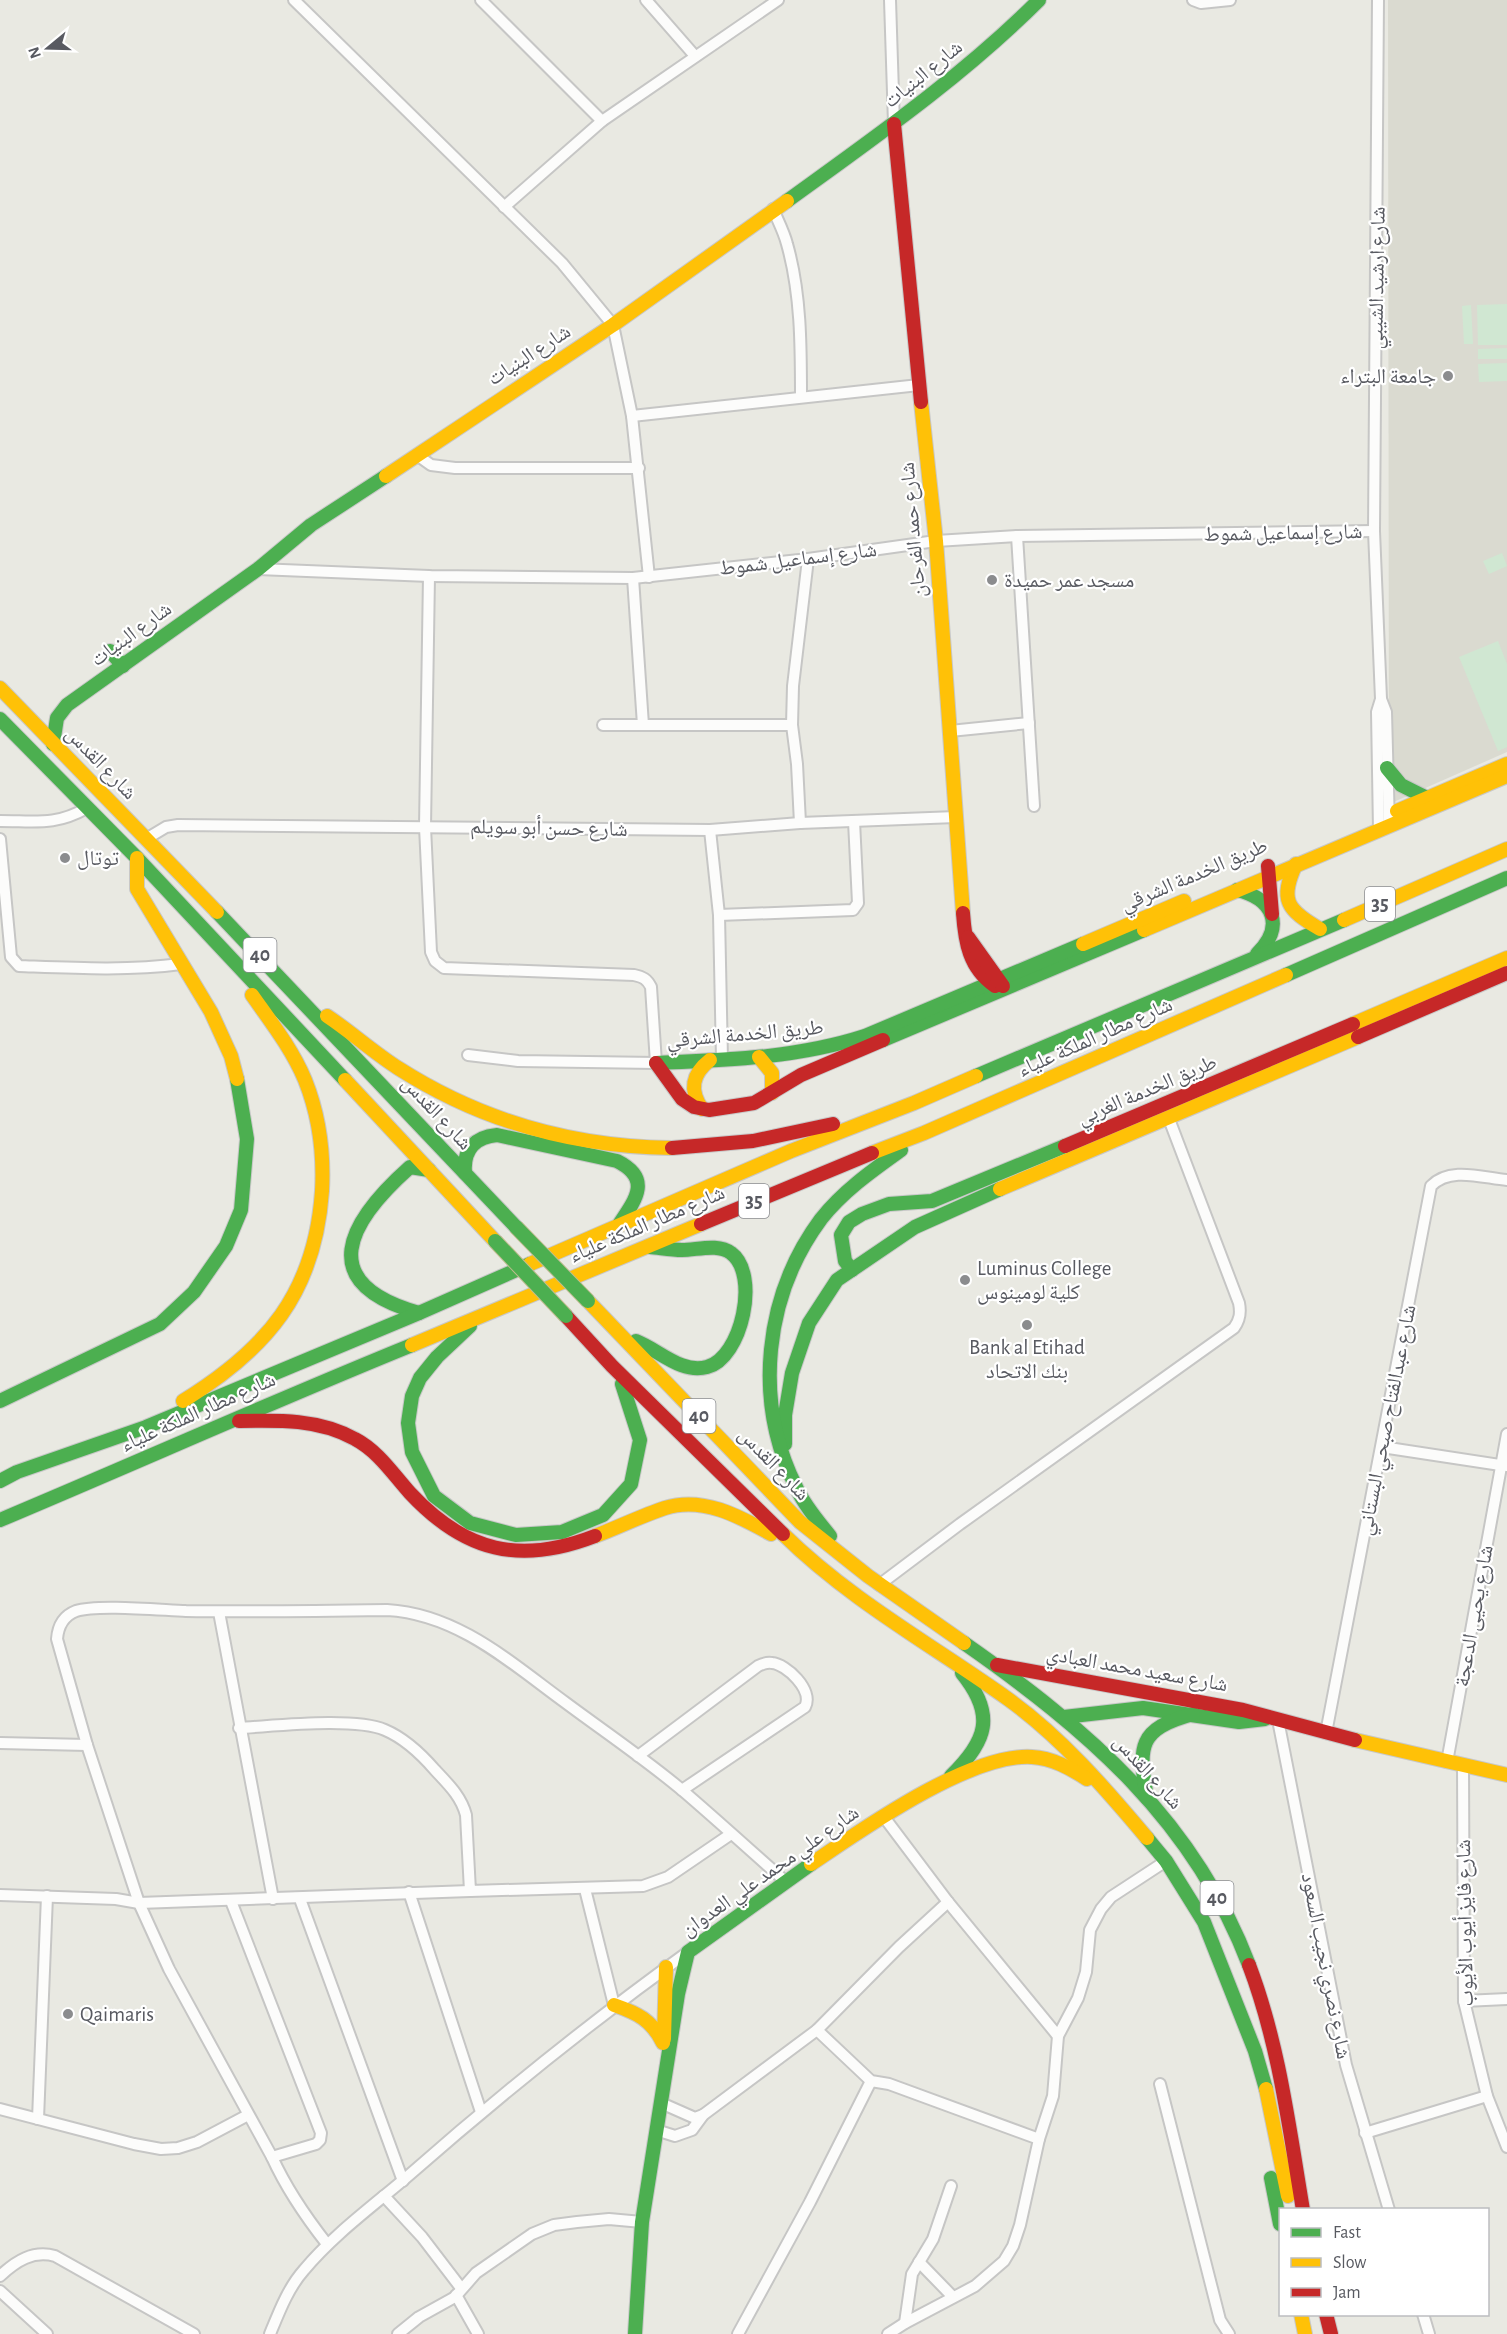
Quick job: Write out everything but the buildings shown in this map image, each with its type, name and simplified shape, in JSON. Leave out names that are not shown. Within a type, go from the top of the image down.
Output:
[{"type":"main road","name":"شارع البنيات","points":[[53,744],[57,718],[61,711],[258,569],[311,525],[613,325],[894,124],[1010,29],[1039,0]]},
{"type":"main road","name":"شارع حمد الفرحان","points":[[894,124],[936,541],[964,933],[998,984]]},
{"type":"main road","points":[[110,651],[123,666]]},
{"type":"main road","name":"شارع القدس","points":[[0,688],[298,996],[797,1519],[879,1585],[994,1664],[1064,1717],[1104,1753],[1147,1798],[1207,1880],[1238,1937],[1256,1982],[1270,2033],[1304,2208]]},
{"type":"main road","name":"شارع القدس","points":[[0,719],[137,858],[612,1365],[798,1549],[831,1578],[892,1622],[1009,1700],[1047,1731],[1109,1793],[1166,1861],[1204,1922],[1255,2051],[1268,2098],[1291,2208]]},
{"type":"main road","name":"طريق الخدمة الشرقي","points":[[656,1063],[759,1057],[819,1050],[851,1041],[1237,890],[1269,871],[1296,864],[1384,822],[1427,798],[1507,764]]},
{"type":"main road","points":[[1388,768],[1401,785],[1427,798]]},
{"type":"main road","name":"طريق الخدمة الشرقي","points":[[656,1063],[682,1100],[694,1107],[708,1110],[754,1103],[793,1078],[998,984],[1384,822],[1507,776]]},
{"type":"main road","name":"شارع مطار الملكة علياء","points":[[0,1481],[17,1472],[146,1427],[419,1313],[781,1155],[914,1102],[1092,1025],[1182,990],[1320,928],[1507,849]]},
{"type":"main road","points":[[0,1401],[160,1324],[194,1292],[226,1246],[241,1210],[247,1139],[242,1102],[231,1056],[211,1012],[137,889],[137,858]]},
{"type":"main road","points":[[1296,864],[1287,883],[1287,902],[1298,917],[1320,928]]},
{"type":"main road","points":[[1252,958],[1264,948],[1271,937],[1269,871]]},
{"type":"main road","name":"شارع مطار الملكة علياء","points":[[0,1520],[233,1421],[288,1395],[478,1318],[822,1173],[924,1133],[1507,878]]},
{"type":"main road","points":[[1237,890],[1247,891],[1258,897],[1272,914]]},
{"type":"main road","points":[[146,1427],[243,1359],[281,1315],[309,1265],[321,1213],[323,1154],[318,1122],[304,1079],[276,1028],[215,941]]},
{"type":"main road","name":"طريق الخدمة الغربي","points":[[787,1467],[785,1415],[798,1351],[809,1323],[825,1295],[837,1280],[889,1243],[1018,1173],[1161,1107],[1507,958]]},
{"type":"main road","name":"طريق الخدمة الغربي","points":[[852,1270],[845,1261],[841,1235],[855,1217],[889,1204],[932,1201],[1169,1119],[1507,973]]},
{"type":"main road","points":[[298,996],[343,1026],[385,1059],[445,1095],[505,1121],[574,1140],[634,1146],[702,1148],[764,1140],[914,1102]]},
{"type":"main road","points":[[759,1057],[768,1063],[773,1072],[775,1083],[772,1093]]},
{"type":"main road","points":[[702,1109],[694,1095],[694,1078],[698,1071],[716,1059]]},
{"type":"main road","points":[[852,1564],[806,1505],[787,1467],[775,1433],[768,1381],[773,1324],[790,1268],[805,1241],[831,1208],[869,1173],[924,1133]]},
{"type":"main road","points":[[465,1173],[463,1163],[470,1144],[487,1135],[497,1135],[617,1161],[627,1165],[635,1173],[639,1183],[639,1194],[620,1224]]},
{"type":"main road","points":[[419,1313],[387,1303],[374,1295],[359,1279],[350,1258],[352,1243],[361,1220],[380,1195],[410,1167],[429,1170]]},
{"type":"main road","points":[[628,1342],[640,1342],[683,1366],[708,1367],[717,1364],[734,1343],[744,1304],[746,1278],[743,1267],[731,1252],[711,1248],[681,1250],[647,1247]]},
{"type":"main road","points":[[478,1318],[430,1364],[421,1376],[409,1404],[406,1421],[413,1460],[421,1478],[442,1504],[458,1516],[479,1526],[524,1537],[554,1535],[593,1521],[618,1503],[637,1469],[641,1439],[631,1401],[612,1365]]},
{"type":"main road","points":[[233,1421],[297,1420],[339,1431],[357,1440],[373,1452],[438,1521],[463,1538],[487,1547],[532,1552],[559,1548],[667,1507],[685,1504],[712,1506],[723,1510],[754,1524],[798,1549]]},
{"type":"main road","name":"شارع علي محمد علي العدوان","points":[[945,1782],[976,1750],[984,1727],[983,1711],[978,1695],[950,1660]]},
{"type":"main road","name":"شارع سعيد محمد العبادي","points":[[994,1664],[1243,1710],[1326,1733],[1507,1775]]},
{"type":"main road","name":"شارع سعيد محمد العبادي","points":[[1064,1717],[1143,1708],[1239,1722],[1274,1719]]},
{"type":"main road","points":[[1147,1798],[1141,1761],[1148,1738],[1164,1722],[1193,1714]]},
{"type":"main road","points":[[1047,1731],[1064,1717]]},
{"type":"main road","name":"شارع علي محمد علي العدوان","points":[[635,2334],[642,2222],[678,1994],[688,1952],[785,1881],[884,1817],[945,1782],[999,1761],[1032,1757],[1062,1763],[1109,1793]]},
{"type":"main road","points":[[1214,1949],[1222,1952],[1230,1950],[1236,1945],[1238,1937]]},
{"type":"main road","name":"شارع علي محمد علي العدوان","points":[[666,1968],[664,2045],[666,2066]]},
{"type":"main road","points":[[614,2005],[642,2015],[657,2028],[664,2045]]},
{"type":"main road","points":[[1255,2051],[1251,2075],[1279,2214]]},
{"type":"main road","points":[[1300,2316],[1305,2334]]},
{"type":"main road","points":[[1314,2316],[1319,2334]]},
{"type":"main road","points":[[1326,2316],[1331,2334]]},
{"type":"street","points":[[294,0],[562,263],[613,325],[632,416],[649,577]]},
{"type":"street","points":[[481,0],[602,121]]},
{"type":"street","points":[[646,0],[695,56]]},
{"type":"street","points":[[504,207],[602,121],[778,0]]},
{"type":"street","points":[[890,0],[894,124]]},
{"type":"street","points":[[1193,0],[1201,3],[1230,0]]},
{"type":"street","name":"شارع ارشيد الشيبي","points":[[1378,0],[1374,531],[1381,699],[1386,712],[1388,768],[1384,822]]},
{"type":"street","points":[[773,209],[787,242],[793,269],[801,341],[801,397]]},
{"type":"street","points":[[632,416],[919,385]]},
{"type":"street","points":[[417,455],[432,465],[454,468],[639,468]]},
{"type":"street","name":"شارع إسماعيل شموط","points":[[258,569],[429,576],[633,578],[808,559],[936,541],[1017,536],[1374,531]]},
{"type":"street","points":[[1017,536],[1034,806]]},
{"type":"street","points":[[800,823],[797,764],[792,725],[793,686],[808,559]]},
{"type":"street","points":[[429,576],[424,827],[431,952],[439,965],[444,968],[642,977],[651,987],[656,1063],[518,1061],[468,1055]]},
{"type":"street","points":[[633,578],[643,725]]},
{"type":"street","name":"شارع ارشيد الشيبي","points":[[1381,699],[1377,712],[1384,822]]},
{"type":"street","points":[[950,731],[1029,723]]},
{"type":"street","points":[[603,725],[792,725]]},
{"type":"street","points":[[0,821],[57,821],[87,808]]},
{"type":"street","name":"شارع حسن أبو سويلم","points":[[146,839],[166,827],[178,825],[710,830],[800,823],[956,817]]},
{"type":"street","points":[[719,915],[853,910],[858,903],[854,821]]},
{"type":"street","points":[[710,830],[719,915],[716,1059]]},
{"type":"street","points":[[0,839],[10,957],[15,964],[113,969],[181,964]]},
{"type":"street","points":[[879,1585],[1238,1323],[1239,1303],[1169,1119]]},
{"type":"street","name":"شارع عبدالفتاح صبحي البستاني","points":[[1326,1733],[1431,1186],[1439,1179],[1452,1174],[1507,1180]]},
{"type":"street","name":"شارع يحيى الدعجة","points":[[1447,1762],[1505,1466],[1507,1434]]},
{"type":"street","points":[[1382,1447],[1505,1466]]},
{"type":"street","points":[[327,2244],[295,2202],[170,1969],[139,1904],[87,1745],[57,1639],[57,1629],[63,1620],[73,1613],[87,1609],[219,1612],[387,1610],[409,1611],[440,1621],[476,1638],[638,1756],[682,1790],[785,1881]]},
{"type":"street","points":[[219,1612],[273,1899]]},
{"type":"street","points":[[638,1756],[758,1666],[776,1664],[802,1684],[808,1698],[805,1707],[682,1790]]},
{"type":"street","name":"شارع نصري نجيب السعود","points":[[1274,1719],[1346,2065],[1388,2208]]},
{"type":"street","points":[[239,1728],[345,1724],[373,1727],[397,1737],[421,1755],[456,1793],[463,1804],[466,1815],[470,1891]]},
{"type":"street","points":[[0,1743],[87,1745]]},
{"type":"street","name":"شارع فايز أيوب الأيوب","points":[[1463,1765],[1464,2001],[1487,2096],[1507,2147]]},
{"type":"street","points":[[884,1817],[948,1902],[1058,2036]]},
{"type":"street","points":[[0,1895],[116,1899],[139,1904],[300,1899],[409,1892],[636,1887],[655,1883],[678,1871],[732,1834]]},
{"type":"street","points":[[888,2334],[904,2323],[975,2286],[1004,2261],[1013,2246],[1020,2225],[1039,2139],[1053,2096],[1058,2036],[1078,1998],[1086,1972],[1090,1930],[1101,1909],[1111,1897],[1166,1861]]},
{"type":"street","points":[[585,1889],[614,2005]]},
{"type":"street","points":[[409,1892],[481,2112]]},
{"type":"street","points":[[38,2119],[46,1896]]},
{"type":"street","points":[[300,1899],[403,2181]]},
{"type":"street","points":[[231,1901],[321,2133],[321,2140],[316,2144],[272,2157]]},
{"type":"street","points":[[661,2103],[695,2118],[702,2115],[817,2030],[898,1947],[948,1902]]},
{"type":"street","points":[[270,2334],[288,2293],[302,2272],[327,2244],[481,2112],[614,2005],[688,1952]]},
{"type":"street","points":[[1464,2001],[1507,1999]]},
{"type":"street","points":[[817,2030],[871,2081],[900,2088],[1039,2139]]},
{"type":"street","points":[[738,2334],[810,2202],[871,2081]]},
{"type":"street","points":[[1160,2084],[1220,2320],[1229,2334]]},
{"type":"street","points":[[1365,2133],[1487,2096]]},
{"type":"street","points":[[0,2109],[141,2146],[162,2149],[178,2148],[197,2142],[248,2115]]},
{"type":"street","points":[[656,2130],[681,2136],[692,2130],[702,2115]]},
{"type":"street","points":[[904,2323],[912,2274],[933,2239],[951,2186]]},
{"type":"street","points":[[384,2196],[422,2237],[459,2292],[478,2334]]},
{"type":"street","points":[[398,2334],[419,2317],[459,2292],[476,2273],[532,2234],[554,2225],[609,2219],[642,2222]]},
{"type":"street","points":[[0,2276],[28,2257],[46,2254],[55,2256],[194,2334]]},
{"type":"street","points":[[919,2262],[953,2297]]},
{"type":"street","points":[[0,2291],[47,2334]]},
{"type":"street","points":[[1424,2316],[1429,2334]]},
{"type":"shaded area","name":"جامعة البتراء","points":[[1388,0],[1507,0],[1507,752],[1389,804]]},
{"type":"green space","points":[[1507,304],[1507,345],[1478,345],[1477,305]]},
{"type":"green space","points":[[1471,305],[1473,344],[1464,344],[1462,306]]},
{"type":"green space","points":[[1507,348],[1507,359],[1478,359],[1478,349]]},
{"type":"green space","points":[[1507,363],[1507,381],[1479,382],[1478,364]]},
{"type":"green space","points":[[1502,553],[1507,566],[1489,574],[1483,561]]},
{"type":"green space","points":[[1498,641],[1507,664],[1507,747],[1498,751],[1459,657]]},
{"type":"traffic: fast","points":[[787,201],[949,80],[980,55],[1039,0]]},
{"type":"traffic: fast","points":[[53,744],[57,718],[67,705],[258,569],[311,525],[386,476]]},
{"type":"traffic: fast","points":[[110,651],[123,666]]},
{"type":"traffic: fast","points":[[0,719],[137,858],[345,1080]]},
{"type":"traffic: fast","points":[[1387,768],[1401,785],[1427,798]]},
{"type":"traffic: fast","points":[[1286,975],[1507,878]]},
{"type":"traffic: fast","points":[[1237,890],[1260,900],[1271,915],[1273,924],[1271,933],[1266,944],[1257,954]]},
{"type":"traffic: fast","points":[[217,912],[516,1227]]},
{"type":"traffic: fast","points":[[976,1076],[1344,920]]},
{"type":"traffic: fast","points":[[883,1040],[1144,930]]},
{"type":"traffic: fast","points":[[656,1063],[762,1057],[814,1049],[865,1036],[1083,944]]},
{"type":"traffic: fast","points":[[0,1401],[160,1324],[194,1292],[226,1246],[241,1210],[247,1139],[237,1079]]},
{"type":"traffic: fast","points":[[465,1173],[466,1158],[472,1146],[482,1139],[497,1135],[617,1161],[634,1174],[638,1189],[620,1223]]},
{"type":"traffic: fast","points":[[852,1270],[845,1261],[841,1235],[849,1222],[862,1214],[889,1204],[932,1201],[1065,1146]]},
{"type":"traffic: fast","points":[[830,1536],[799,1494],[782,1454],[774,1420],[770,1385],[771,1350],[777,1315],[787,1281],[802,1249],[821,1219],[849,1190],[901,1150]]},
{"type":"traffic: fast","points":[[419,1313],[386,1300],[364,1285],[353,1268],[352,1249],[358,1229],[370,1209],[388,1188],[410,1167],[429,1170]]},
{"type":"traffic: fast","points":[[785,1444],[785,1415],[792,1373],[809,1323],[837,1280],[915,1227],[1000,1189]]},
{"type":"traffic: fast","points":[[516,1227],[588,1301]]},
{"type":"traffic: fast","points":[[495,1241],[566,1316]]},
{"type":"traffic: fast","points":[[636,1341],[679,1364],[697,1368],[707,1367],[719,1360],[730,1348],[738,1333],[743,1314],[744,1278],[740,1264],[731,1253],[720,1248],[682,1250],[650,1247]]},
{"type":"traffic: fast","points":[[0,1481],[17,1472],[146,1427],[530,1264]]},
{"type":"traffic: fast","points":[[470,1326],[437,1357],[420,1378],[412,1396],[408,1423],[412,1452],[434,1496],[470,1523],[516,1535],[562,1532],[603,1515],[631,1484],[640,1440],[622,1384]]},
{"type":"traffic: fast","points":[[0,1520],[412,1345]]},
{"type":"traffic: fast","points":[[964,1643],[1053,1709],[1094,1744],[1132,1782],[1167,1822],[1199,1866],[1226,1913],[1249,1965]]},
{"type":"traffic: fast","points":[[951,1776],[973,1751],[983,1727],[980,1702],[962,1673]]},
{"type":"traffic: fast","points":[[1064,1717],[1143,1708],[1239,1722],[1265,1719]]},
{"type":"traffic: fast","points":[[1147,1798],[1143,1765],[1146,1742],[1161,1726],[1193,1714]]},
{"type":"traffic: fast","points":[[1147,1838],[1166,1861],[1204,1922],[1255,2051],[1266,2089]]},
{"type":"traffic: fast","points":[[635,2334],[642,2222],[678,1994],[688,1952],[811,1864]]},
{"type":"traffic: fast","points":[[1271,2178],[1279,2219]]},
{"type":"traffic: slow","points":[[386,476],[613,325],[787,201]]},
{"type":"traffic: slow","points":[[921,402],[936,541],[963,913]]},
{"type":"traffic: slow","points":[[0,688],[217,912]]},
{"type":"traffic: slow","points":[[1397,811],[1507,764]]},
{"type":"traffic: slow","points":[[1144,930],[1507,776]]},
{"type":"traffic: slow","points":[[1344,920],[1507,849]]},
{"type":"traffic: slow","points":[[137,858],[137,889],[211,1012],[231,1056],[237,1079]]},
{"type":"traffic: slow","points":[[1296,864],[1288,887],[1289,903],[1300,916],[1320,929]]},
{"type":"traffic: slow","points":[[1083,944],[1184,901]]},
{"type":"traffic: slow","points":[[1353,1024],[1507,958]]},
{"type":"traffic: slow","points":[[872,1153],[924,1133],[1286,975]]},
{"type":"traffic: slow","points":[[183,1401],[239,1361],[262,1339],[281,1315],[297,1289],[309,1260],[317,1227],[322,1191],[322,1163],[314,1107],[294,1057],[252,995]]},
{"type":"traffic: slow","points":[[327,1016],[398,1068],[462,1103],[495,1116],[529,1128],[599,1143],[672,1148]]},
{"type":"traffic: slow","points":[[1000,1189],[1358,1037]]},
{"type":"traffic: slow","points":[[759,1057],[772,1073],[772,1093]]},
{"type":"traffic: slow","points":[[702,1109],[695,1095],[694,1083],[699,1071],[710,1060]]},
{"type":"traffic: slow","points":[[530,1264],[791,1151],[976,1076]]},
{"type":"traffic: slow","points":[[345,1080],[495,1241]]},
{"type":"traffic: slow","points":[[412,1345],[701,1224]]},
{"type":"traffic: slow","points":[[588,1301],[800,1522],[868,1576],[964,1643]]},
{"type":"traffic: slow","points":[[595,1536],[665,1508],[693,1504],[720,1510],[771,1534]]},
{"type":"traffic: slow","points":[[783,1534],[809,1558],[864,1601],[1027,1714],[1082,1764],[1147,1838]]},
{"type":"traffic: slow","points":[[1355,1740],[1507,1775]]},
{"type":"traffic: slow","points":[[811,1864],[918,1796],[979,1767],[1007,1759],[1032,1757],[1061,1764],[1087,1779]]},
{"type":"traffic: slow","points":[[664,2039],[666,1967]]},
{"type":"traffic: slow","points":[[614,2005],[643,2018],[654,2028],[663,2043]]},
{"type":"traffic: slow","points":[[1266,2089],[1288,2196]]},
{"type":"traffic: slow","points":[[1301,2316],[1305,2334]]},
{"type":"traffic: jam","points":[[894,124],[921,402]]},
{"type":"traffic: jam","points":[[1268,866],[1272,914]]},
{"type":"traffic: jam","points":[[963,913],[970,954],[979,971],[995,986]]},
{"type":"traffic: jam","points":[[968,937],[1003,986]]},
{"type":"traffic: jam","points":[[1358,1037],[1507,973]]},
{"type":"traffic: jam","points":[[1065,1146],[1353,1024]]},
{"type":"traffic: jam","points":[[656,1063],[682,1099],[694,1107],[709,1110],[754,1103],[801,1075],[883,1040]]},
{"type":"traffic: jam","points":[[672,1148],[753,1141],[833,1124]]},
{"type":"traffic: jam","points":[[701,1224],[872,1153]]},
{"type":"traffic: jam","points":[[566,1316],[612,1366],[783,1534]]},
{"type":"traffic: jam","points":[[239,1421],[284,1421],[313,1424],[341,1432],[355,1439],[378,1456],[431,1513],[452,1529],[473,1540],[518,1551],[542,1550],[568,1545],[595,1536]]},
{"type":"traffic: jam","points":[[997,1665],[1243,1710],[1355,1740]]},
{"type":"traffic: jam","points":[[1249,1965],[1276,2055],[1303,2208]]},
{"type":"traffic: jam","points":[[1326,2316],[1331,2334]]},
{"type":"place","name":"جامعة البتراء","points":[[1448,376]]},
{"type":"place","name":"مسجد عمر حميدة","points":[[992,580]]},
{"type":"place","name":"توتال","points":[[65,858]]},
{"type":"place","name":"Luminus College كلية لومينوس","points":[[965,1280]]},
{"type":"place","name":"Bank al Etihad بنك الاتحاد","points":[[1027,1325]]},
{"type":"place","name":"Qaimaris","points":[[68,2014]]}]
